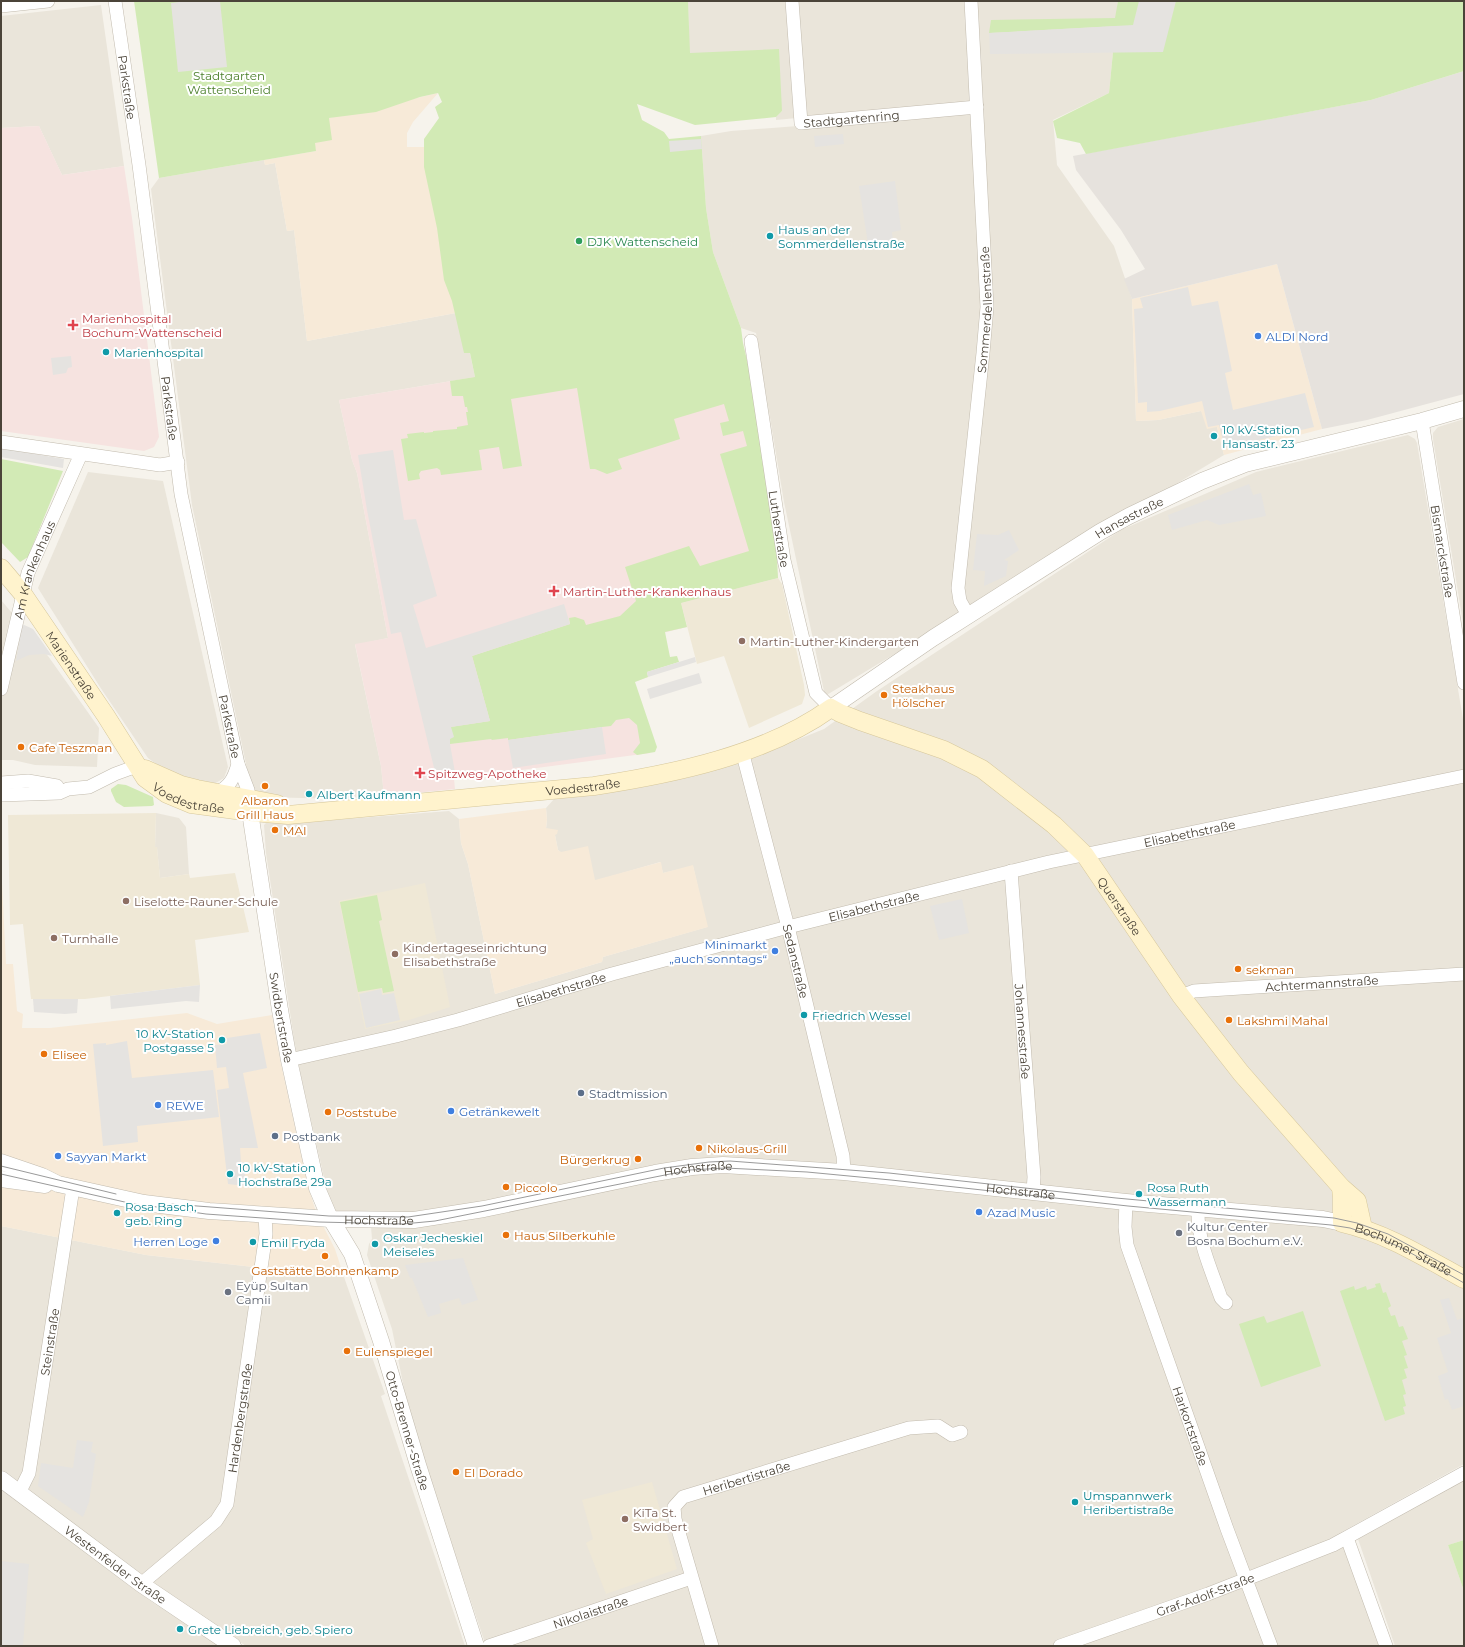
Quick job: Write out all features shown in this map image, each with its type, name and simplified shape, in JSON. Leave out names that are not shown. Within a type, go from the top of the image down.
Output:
[{"type":"main road","name":"Marienstraße","points":[[1,568],[23,594],[106,716],[137,766]]},
{"type":"main road","name":"Voedestraße","points":[[137,766],[181,785],[216,793],[249,806],[288,815],[608,784],[691,768],[783,736],[810,723],[831,708]]},
{"type":"main road","name":"Querstraße","points":[[831,708],[840,714],[944,750],[982,769],[1054,825],[1085,855],[1181,996],[1241,1073],[1341,1187],[1357,1201],[1363,1228]]},
{"type":"main road","name":"Voedestraße","points":[[137,766],[145,778],[156,787],[167,794],[191,804],[249,806]]},
{"type":"main road","points":[[1341,1187],[1342,1223]]},
{"type":"main road","name":"Bochumer Straße","points":[[1342,1223],[1363,1228],[1387,1237],[1410,1248],[1464,1279]]},
{"type":"street","points":[[1,6],[48,1]]},
{"type":"street","name":"Parkstraße","points":[[115,1],[139,165],[181,494],[238,764],[248,790],[249,806]]},
{"type":"street","name":"Stadtgartenring","points":[[792,1],[801,123],[977,107]]},
{"type":"street","name":"Sommerdellenstraße","points":[[968,615],[960,601],[958,588],[987,307],[972,1]]},
{"type":"street","name":"Lutherstraße","points":[[751,341],[784,560],[816,693],[831,708]]},
{"type":"street","name":"Hansastraße","points":[[831,708],[968,615],[1117,522],[1219,473],[1245,464],[1422,421],[1464,409]]},
{"type":"street","name":"Bismarckstraße","points":[[1422,421],[1464,682]]},
{"type":"street","points":[[1,442],[160,465],[178,462]]},
{"type":"street","name":"Am Krankenhaus","points":[[1,689],[28,573],[80,454]]},
{"type":"street","name":"Sedanstraße","points":[[742,751],[788,927],[843,1156],[844,1172]]},
{"type":"street","name":"Parkstraße","points":[[216,793],[231,783],[238,764]]},
{"type":"street","points":[[1,783],[28,782],[68,789],[89,787],[115,774],[137,766]]},
{"type":"street","name":"Elisabethstraße","points":[[289,1060],[396,1036],[450,1022],[612,974],[788,927],[1011,871],[1149,840],[1464,776]]},
{"type":"street","points":[[1,794],[60,793],[68,789]]},
{"type":"street","name":"Swidbertstraße","points":[[249,806],[266,924],[289,1060],[317,1188],[322,1202],[331,1219]]},
{"type":"street","name":"Johannesstraße","points":[[1011,871],[1034,1177],[1033,1192]]},
{"type":"street","name":"Achtermannstraße","points":[[1181,996],[1194,991],[1464,974]]},
{"type":"street","name":"Hochstraße","points":[[1,1162],[66,1186],[119,1198],[209,1212],[331,1219],[403,1221],[484,1209],[648,1175],[704,1166],[745,1166],[844,1172],[1126,1202],[1323,1219],[1342,1223]]},
{"type":"street","name":"Hochstraße","points":[[1,1179],[66,1186]]},
{"type":"street","name":"Steinstraße","points":[[19,1493],[29,1473],[70,1201],[66,1186]]},
{"type":"street","name":"Harkortstraße","points":[[1126,1202],[1125,1227],[1127,1245],[1227,1529],[1271,1646]]},
{"type":"street","points":[[1198,1209],[1199,1236],[1221,1298],[1226,1303]]},
{"type":"street","name":"Hardenbergstraße","points":[[141,1584],[216,1521],[227,1504],[266,1234],[265,1215]]},
{"type":"street","name":"Otto-Brenner-Straße","points":[[331,1219],[348,1246],[364,1291],[476,1646]]},
{"type":"street","name":"Heribertistraße","points":[[712,1646],[675,1519],[674,1507],[683,1497],[909,1428],[938,1426],[952,1434],[961,1432]]},
{"type":"street","name":"Graf-Adolf-Straße","points":[[1060,1646],[1247,1579],[1333,1546],[1464,1473]]},
{"type":"street","name":"Westenfelder Straße","points":[[1,1479],[141,1584],[233,1646]]},
{"type":"street","points":[[1347,1538],[1386,1646]]},
{"type":"street","name":"Nikolaistraße","points":[[489,1646],[691,1578]]},
{"type":"shaded area","points":[[187,1],[220,1],[227,67],[178,72],[171,3]]},
{"type":"shaded area","points":[[688,1],[1118,1],[1109,93],[1053,120],[1057,165],[1114,246],[1132,299],[1136,421],[1158,420],[1201,411],[1217,427],[1224,455],[825,696],[784,502],[756,333],[741,328],[713,252],[706,208],[701,136],[731,131],[798,126],[849,113],[776,120],[776,117],[782,111],[689,53]]},
{"type":"shaded area","points":[[1139,1],[1176,1],[1163,52],[990,54],[989,33],[1133,25]]},
{"type":"shaded area","points":[[101,5],[124,166],[62,175],[39,126],[1,128],[1,16]]},
{"type":"shaded area","points":[[1464,71],[1464,394],[1367,420],[1322,429],[1277,264],[1132,299],[1124,279],[1145,269],[1121,230],[1076,170],[1073,156],[1371,100]]},
{"type":"shaded area","points":[[438,93],[413,122],[407,133],[407,147],[431,147],[461,312],[307,341],[294,230],[287,231],[275,163],[265,165],[264,160],[316,151],[314,143],[329,118]]},
{"type":"shaded area","name":"Marienhospital Bochum-Wattenscheid","points":[[39,126],[62,175],[124,166],[132,218],[159,437],[154,447],[144,451],[1,431],[1,128]]},
{"type":"shaded area","points":[[843,134],[844,144],[815,147],[814,136]]},
{"type":"shaded area","points":[[701,139],[702,149],[670,152],[669,141]]},
{"type":"shaded area","points":[[264,160],[265,165],[275,163],[287,231],[294,230],[307,341],[461,312],[475,377],[339,400],[352,460],[357,473],[388,638],[355,645],[381,766],[384,796],[341,799],[264,797],[257,794],[251,788],[192,505],[151,189],[159,178]]},
{"type":"shaded area","points":[[895,181],[901,230],[892,232],[893,241],[868,244],[859,186]]},
{"type":"shaded area","points":[[1277,264],[1322,429],[1224,455],[1217,427],[1207,429],[1201,411],[1158,420],[1136,421],[1132,299]]},
{"type":"shaded area","points":[[1188,287],[1192,306],[1218,301],[1232,371],[1225,373],[1233,410],[1305,393],[1314,427],[1225,448],[1219,425],[1208,427],[1202,401],[1160,411],[1147,412],[1147,402],[1138,403],[1134,309],[1143,308],[1140,298]]},
{"type":"shaded area","points":[[71,356],[72,367],[68,368],[66,373],[53,375],[51,358]]},
{"type":"shaded area","name":"Martin-Luther-Krankenhaus","points":[[750,373],[778,578],[681,603],[687,627],[638,639],[648,677],[631,683],[650,753],[454,779],[455,789],[384,796],[381,766],[355,644],[388,638],[357,473],[352,460],[339,400],[475,377]]},
{"type":"shaded area","points":[[1464,419],[1464,629],[1433,433],[1438,427]]},
{"type":"shaded area","points":[[1408,435],[1415,439],[1417,443],[1464,725],[1464,1464],[1340,1533],[1380,1646],[486,1646],[426,1467],[408,1408],[392,1329],[367,1255],[369,1244],[372,1239],[370,1214],[337,1213],[330,1204],[294,1039],[266,853],[264,825],[269,820],[322,821],[449,811],[459,819],[461,843],[468,864],[495,994],[602,962],[603,957],[707,927],[693,866],[663,873],[660,862],[595,881],[558,850],[555,835],[546,829],[546,808],[555,798],[747,760],[824,729],[877,691],[1121,530],[1256,472]]},
{"type":"shaded area","points":[[1,448],[64,459],[63,468],[1,457]]},
{"type":"shaded area","points":[[393,450],[404,520],[416,519],[437,596],[413,605],[426,648],[564,604],[570,624],[472,656],[490,721],[451,727],[454,737],[450,739],[450,744],[456,778],[437,780],[401,632],[391,634],[367,510],[358,455]]},
{"type":"shaded area","points":[[88,472],[163,481],[228,767],[224,778],[214,784],[200,784],[166,771],[148,758],[100,687],[38,588]]},
{"type":"shaded area","points":[[1249,484],[1253,495],[1261,493],[1266,516],[1219,525],[1207,520],[1172,530],[1168,515]]},
{"type":"shaded area","points":[[1009,530],[1019,550],[1004,560],[1008,561],[1006,576],[984,586],[985,571],[973,570],[977,534],[998,535]]},
{"type":"shaded area","name":"Martin-Luther-Kindergarten","points":[[778,578],[782,584],[805,695],[802,704],[749,728],[724,656],[697,664],[681,603]]},
{"type":"shaded area","points":[[1,600],[48,656],[99,728],[97,767],[35,765],[13,760],[1,760]]},
{"type":"shaded area","points":[[22,624],[33,629],[52,656],[44,654],[29,655],[16,661]]},
{"type":"shaded area","points":[[695,657],[696,662],[648,677],[647,672]]},
{"type":"shaded area","points":[[699,673],[702,683],[650,699],[647,689]]},
{"type":"shaded area","points":[[602,727],[606,754],[513,768],[508,740]]},
{"type":"shaded area","points":[[546,808],[546,828],[558,830],[557,834],[555,835],[558,850],[561,852],[588,846],[595,880],[661,862],[663,873],[693,865],[708,927],[603,957],[602,962],[495,994],[468,864],[461,843],[459,819]]},
{"type":"shaded area","points":[[156,813],[179,818],[186,827],[189,874],[160,878],[157,848],[155,848]]},
{"type":"shaded area","name":"Liselotte-Rauner-Schule","points":[[156,813],[155,847],[157,847],[160,878],[189,874],[190,878],[235,873],[249,932],[195,940],[200,985],[85,999],[31,999],[23,924],[10,925],[8,815]]},
{"type":"shaded area","points":[[1,862],[6,964],[13,964],[17,1011],[23,1014],[22,1028],[50,1028],[187,1013],[217,1024],[272,1015],[281,1064],[308,1186],[316,1212],[335,1249],[344,1277],[146,1255],[1,1226]]},
{"type":"shaded area","name":"Kindertageseinrichtung Elisabethstraße","points":[[425,883],[450,1007],[409,1020],[365,1029],[339,901]]},
{"type":"shaded area","points":[[962,899],[969,933],[939,940],[930,906]]},
{"type":"shaded area","points":[[200,985],[199,1002],[186,1001],[111,1009],[110,996]]},
{"type":"shaded area","points":[[381,989],[382,995],[394,993],[400,1020],[366,1028],[359,994]]},
{"type":"shaded area","points":[[33,999],[78,999],[77,1013],[65,1014],[34,1012]]},
{"type":"shaded area","points":[[260,1033],[267,1068],[243,1073],[258,1148],[240,1148],[241,1162],[245,1162],[245,1186],[228,1184],[217,1090],[229,1088],[226,1067],[217,1068],[215,1045],[227,1044],[227,1038]]},
{"type":"shaded area","points":[[127,1041],[132,1078],[213,1070],[219,1117],[137,1126],[138,1142],[103,1146],[93,1044],[106,1043],[106,1045]]},
{"type":"shaded area","points":[[1,1226],[146,1255],[344,1277],[385,1394],[381,1396],[465,1646],[246,1646],[128,1565],[1,1469]]},
{"type":"shaded area","points":[[463,1258],[478,1300],[462,1305],[459,1298],[439,1304],[441,1313],[428,1317],[405,1265]]},
{"type":"shaded area","points":[[1449,1298],[1457,1320],[1464,1318],[1464,1406],[1452,1410],[1448,1399],[1445,1400],[1438,1376],[1448,1372],[1437,1338],[1451,1333],[1440,1300]]},
{"type":"shaded area","points":[[77,1440],[93,1442],[91,1452],[96,1454],[89,1502],[83,1517],[38,1486],[41,1463],[73,1468]]},
{"type":"shaded area","points":[[1464,1480],[1464,1540],[1448,1545],[1464,1591],[1464,1646],[1395,1646],[1358,1539]]},
{"type":"shaded area","name":"KiTa St. Swidbert","points":[[652,1482],[677,1569],[606,1594],[586,1543],[593,1539],[582,1500]]},
{"type":"shaded area","points":[[1,1489],[152,1602],[220,1646],[1,1646]]},
{"type":"shaded area","points":[[1,1561],[29,1564],[23,1646],[1,1646]]},
{"type":"green space","name":"Stadtgarten Wattenscheid","points":[[134,1],[688,1],[690,53],[779,49],[782,111],[776,117],[695,125],[637,104],[642,120],[664,132],[669,139],[701,136],[706,208],[713,252],[741,328],[750,373],[776,538],[778,578],[681,603],[687,627],[665,632],[670,657],[677,656],[679,662],[647,672],[648,677],[635,682],[657,747],[655,752],[637,755],[633,752],[640,743],[637,725],[629,718],[616,720],[611,726],[508,740],[508,738],[491,739],[450,744],[450,727],[490,721],[472,656],[570,624],[569,618],[575,617],[584,620],[586,625],[620,616],[636,601],[625,567],[689,546],[700,566],[749,551],[720,454],[747,446],[743,431],[723,436],[720,423],[729,421],[724,404],[674,419],[680,439],[618,459],[622,469],[607,474],[595,469],[590,469],[577,388],[511,399],[522,466],[503,469],[499,447],[479,450],[482,470],[441,475],[440,470],[437,468],[421,471],[419,474],[420,479],[408,481],[401,439],[408,438],[407,434],[457,429],[457,427],[468,425],[466,412],[468,412],[467,407],[465,407],[463,396],[452,396],[450,381],[475,377],[470,353],[464,353],[452,301],[444,280],[437,228],[424,167],[424,139],[439,118],[435,107],[442,102],[438,93],[420,97],[376,112],[329,118],[332,140],[315,143],[316,151],[159,178]]},
{"type":"green space","points":[[1118,1],[1464,1],[1464,71],[1371,100],[1086,154],[1080,143],[1057,138],[1053,121],[1109,93],[1113,52],[1118,26],[989,33],[991,20],[1115,18]]},
{"type":"green space","points":[[1,459],[63,471],[28,557],[20,562],[1,542]]},
{"type":"green space","points":[[118,784],[126,785],[153,797],[154,805],[124,807],[116,802],[111,791],[111,789]]},
{"type":"green space","points":[[377,895],[382,920],[379,921],[394,991],[383,993],[382,988],[358,992],[340,902]]},
{"type":"green space","points":[[1380,1283],[1383,1293],[1386,1292],[1391,1306],[1388,1308],[1391,1316],[1395,1315],[1399,1327],[1403,1326],[1408,1339],[1402,1341],[1407,1355],[1404,1356],[1408,1368],[1404,1369],[1407,1378],[1402,1380],[1406,1394],[1403,1395],[1406,1406],[1403,1407],[1405,1414],[1385,1421],[1340,1291],[1354,1286],[1355,1290],[1366,1286],[1367,1290],[1376,1287],[1375,1284]]},
{"type":"green space","points":[[1303,1311],[1321,1366],[1261,1387],[1239,1324],[1264,1316],[1267,1323]]},
{"type":"green space","points":[[1464,1540],[1464,1591],[1448,1545]]},
{"type":"tram line","points":[[171,1204],[329,1216],[408,1217],[482,1206],[664,1168],[709,1162],[730,1161],[889,1173],[1116,1198],[1334,1218],[1357,1223],[1388,1234],[1464,1275]]},
{"type":"tram line","points":[[1,1166],[116,1194]]},
{"type":"tram line","points":[[1,1174],[129,1203],[206,1214],[319,1222],[403,1224],[435,1221],[690,1170],[725,1168],[807,1172],[1350,1228],[1402,1248],[1464,1283]]},
{"type":"place","name":"Haus an der Sommerdellenstraße","points":[[770,236]]},
{"type":"place","name":"DJK Wattenscheid","points":[[579,241]]},
{"type":"place","name":"Marienhospital Bochum-Wattenscheid","points":[[73,325]]},
{"type":"place","name":"ALDI Nord","points":[[1258,336]]},
{"type":"place","name":"Marienhospital","points":[[106,352]]},
{"type":"place","name":"10 kV-Station Hansastr. 23","points":[[1214,436]]},
{"type":"place","name":"Martin-Luther-Krankenhaus","points":[[554,591]]},
{"type":"place","name":"Martin-Luther-Kindergarten","points":[[742,641]]},
{"type":"place","name":"Steakhaus Hölscher","points":[[884,695]]},
{"type":"place","name":"Cafe Teszman","points":[[21,747]]},
{"type":"place","name":"Spitzweg-Apotheke","points":[[420,773]]},
{"type":"place","name":"Albaron Grill Haus","points":[[265,786]]},
{"type":"place","name":"Albert Kaufmann","points":[[309,794]]},
{"type":"place","name":"MAI","points":[[275,830]]},
{"type":"place","name":"Liselotte-Rauner-Schule","points":[[126,901]]},
{"type":"place","name":"Turnhalle","points":[[54,938]]},
{"type":"place","name":"Minimarkt „auch sonntags“","points":[[775,951]]},
{"type":"place","name":"Kindertageseinrichtung Elisabethstraße","points":[[395,954]]},
{"type":"place","name":"sekman","points":[[1238,969]]},
{"type":"place","name":"Friedrich Wessel","points":[[804,1015]]},
{"type":"place","name":"Lakshmi Mahal","points":[[1229,1020]]},
{"type":"place","name":"10 kV-Station Postgasse 5","points":[[222,1040]]},
{"type":"place","name":"Elisee","points":[[44,1054]]},
{"type":"place","name":"Stadtmission","points":[[581,1093]]},
{"type":"place","name":"REWE","points":[[158,1105]]},
{"type":"place","name":"Getränkewelt","points":[[451,1111]]},
{"type":"place","name":"Poststube","points":[[328,1112]]},
{"type":"place","name":"Postbank","points":[[275,1136]]},
{"type":"place","name":"Nikolaus-Grill","points":[[699,1148]]},
{"type":"place","name":"Sayyan Markt","points":[[58,1156]]},
{"type":"place","name":"Bürgerkrug","points":[[638,1159]]},
{"type":"place","name":"10 kV-Station Hochstraße 29a","points":[[230,1174]]},
{"type":"place","name":"Piccolo","points":[[506,1187]]},
{"type":"place","name":"Rosa Ruth Wassermann","points":[[1139,1194]]},
{"type":"place","name":"Azad Music","points":[[979,1212]]},
{"type":"place","name":"Rosa Basch, geb. Ring","points":[[117,1213]]},
{"type":"place","name":"Kultur Center Bosna Bochum e.V.","points":[[1179,1233]]},
{"type":"place","name":"Haus Silberkuhle","points":[[506,1235]]},
{"type":"place","name":"Herren Loge","points":[[216,1241]]},
{"type":"place","name":"Emil Fryda","points":[[253,1242]]},
{"type":"place","name":"Oskar Jecheskiel Meiseles","points":[[375,1244]]},
{"type":"place","name":"Gaststätte Bohnenkamp","points":[[325,1256]]},
{"type":"place","name":"Eyüp Sultan Camii","points":[[228,1292]]},
{"type":"place","name":"Eulenspiegel","points":[[347,1351]]},
{"type":"place","name":"El Dorado","points":[[456,1472]]},
{"type":"place","name":"Umspannwerk Heribertistraße","points":[[1075,1502]]},
{"type":"place","name":"KiTa St. Swidbert","points":[[625,1519]]},
{"type":"place","name":"Grete Liebreich, geb. Spiero","points":[[180,1629]]}]
